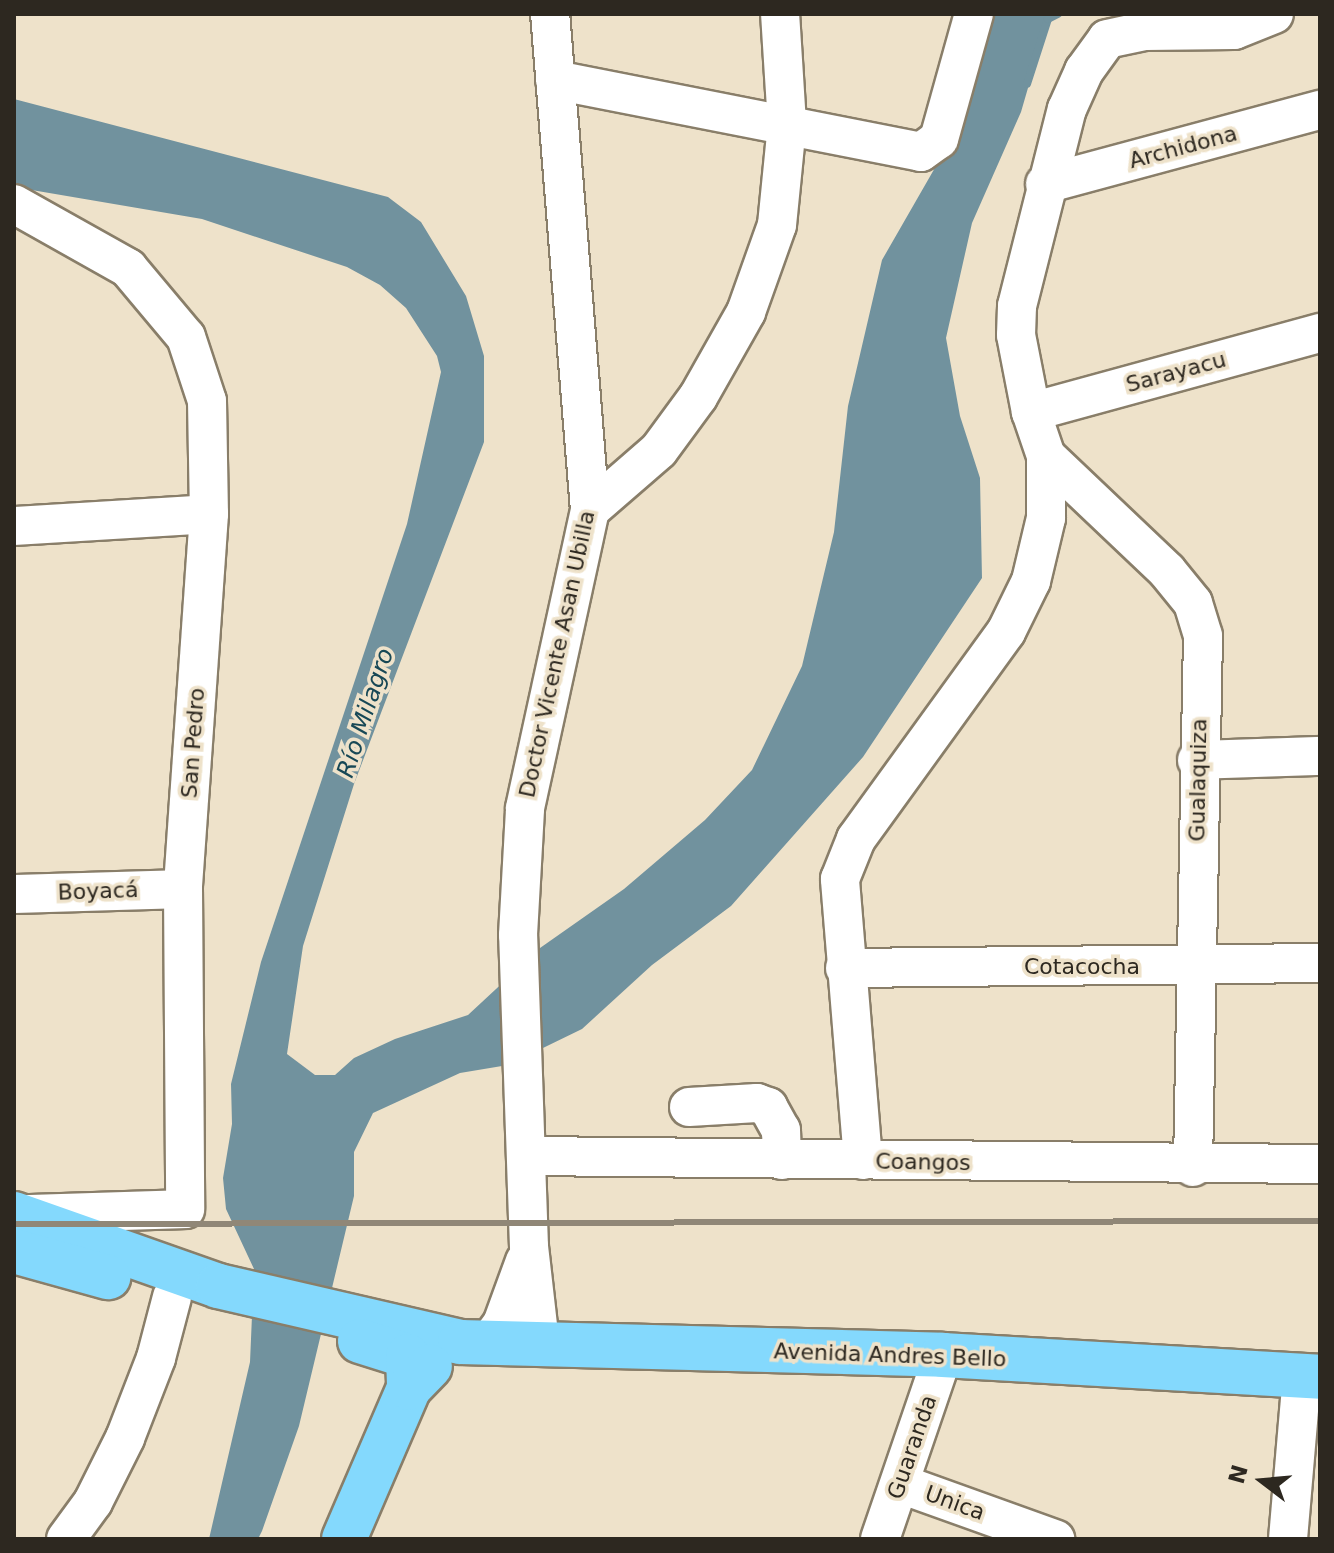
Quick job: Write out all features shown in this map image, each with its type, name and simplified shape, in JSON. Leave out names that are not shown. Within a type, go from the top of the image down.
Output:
[{"type":"main road","points":[[16,1226],[216,1296]]},
{"type":"main road","points":[[16,1226],[172,1297],[216,1296]]},
{"type":"main road","name":"Avenida Andres Bello","points":[[216,1296],[397,1354],[474,1342],[540,1343],[943,1355],[1311,1376]]},
{"type":"main road","points":[[351,1534],[397,1354]]},
{"type":"street","name":"Doctor Vicente Asan Ubilla","points":[[540,1343],[529,1247],[518,935],[525,808],[590,510],[550,14]]},
{"type":"street","points":[[590,510],[659,450],[698,397],[746,312],[777,225],[787,124],[780,14]]},
{"type":"street","points":[[555,80],[921,152],[932,148],[956,89],[974,14]]},
{"type":"street","points":[[863,1160],[840,879],[845,859],[1006,632],[1031,581],[1046,518],[1046,456],[1031,412],[1016,335],[1017,306],[1045,184],[1067,109],[1084,71],[1107,39],[1145,31],[1234,30],[1274,14]]},
{"type":"street","name":"Archidona","points":[[1045,184],[1320,110]]},
{"type":"street","name":"San Pedro","points":[[14,204],[128,268],[186,337],[207,401],[209,514],[183,889],[185,1209],[16,1226]]},
{"type":"street","name":"Sarayacu","points":[[1031,412],[1320,333]]},
{"type":"street","name":"Gualaquiza","points":[[1046,456],[1167,571],[1193,603],[1203,636],[1197,760],[1193,1167]]},
{"type":"street","points":[[14,526],[209,514]]},
{"type":"street","points":[[1197,760],[1320,756]]},
{"type":"street","name":"Boyacá","points":[[14,894],[183,889]]},
{"type":"street","name":"Cotacocha","points":[[845,968],[1195,967],[1320,963]]},
{"type":"street","points":[[689,1107],[757,1103],[768,1107],[781,1130],[782,1160]]},
{"type":"street","name":"Coangos","points":[[526,1156],[1193,1167],[1320,1164]]},
{"type":"street","name":"Doctor Vicente Asan Ubilla","points":[[474,1342],[512,1303],[529,1247]]},
{"type":"street","points":[[66,1539],[93,1502],[125,1438],[156,1358],[172,1297]]},
{"type":"street","name":"Guaranda","points":[[880,1539],[943,1355]]},
{"type":"street","points":[[1288,1539],[1311,1376]]},
{"type":"street","name":"Unica","points":[[901,1484],[1055,1539]]},
{"type":"water","name":"Río Milagro","points":[[981,14],[1058,14],[1048,19],[1021,112],[972,223],[946,338],[960,416],[980,478],[982,578],[863,757],[731,906],[652,965],[582,1029],[508,1065],[460,1073],[373,1113],[354,1152],[354,1196],[299,1426],[262,1531],[258,1539],[209,1539],[250,1362],[254,1269],[226,1209],[223,1178],[232,1124],[231,1084],[261,962],[407,524],[441,372],[437,356],[406,308],[380,285],[347,267],[202,219],[14,187],[14,99],[388,197],[421,222],[466,296],[484,356],[484,442],[354,784],[303,946],[287,1054],[315,1075],[335,1075],[354,1058],[395,1039],[468,1015],[540,948],[624,889],[705,820],[752,770],[802,666],[834,532],[848,406],[882,260],[936,166]]},
{"type":"waterway","points":[[1027,84],[1048,19],[1058,14]]},
{"type":"railway","points":[[14,1224],[1320,1221]]}]
